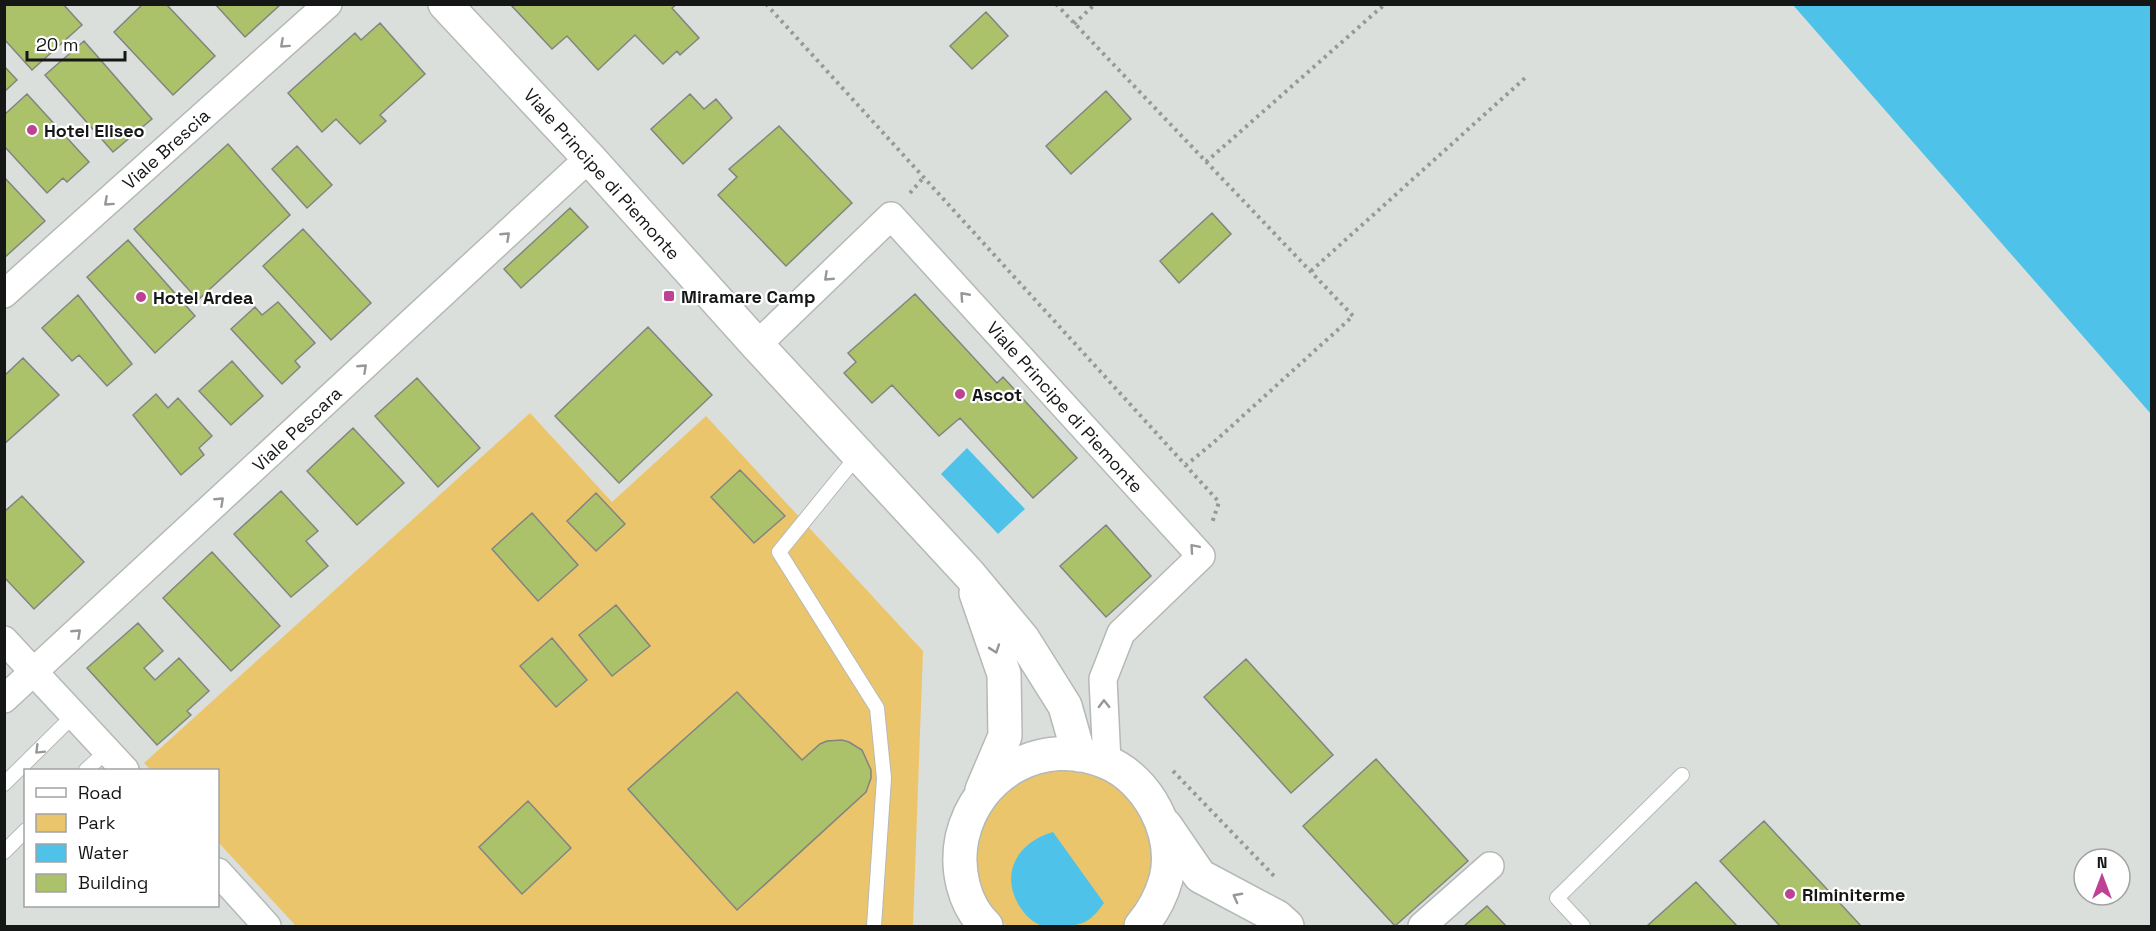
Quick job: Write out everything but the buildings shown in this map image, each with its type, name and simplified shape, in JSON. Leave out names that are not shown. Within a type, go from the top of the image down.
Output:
[{"type":"street","name":"Viale Brescia","points":[[4,294],[328,4]]},
{"type":"street","name":"Viale Principe di Piemonte","points":[[446,4],[969,574],[1023,639],[1065,706],[1093,758]]},
{"type":"street","name":"Viale Pescara","points":[[4,699],[589,158]]},
{"type":"street","name":"Viale Principe di Piemonte","points":[[757,345],[891,216],[1201,556]]},
{"type":"street","points":[[1093,758],[1103,679],[1121,633],[1201,556]]},
{"type":"street","name":"Viale Principe di Piemonte","points":[[969,574],[1004,674],[1005,736],[980,794]]},
{"type":"street","points":[[4,640],[123,769]]},
{"type":"street","points":[[975,919],[961,877],[959,852],[966,820],[980,794],[998,776],[1019,763],[1046,755],[1093,758],[1130,777],[1147,795],[1161,820],[1200,876],[1277,918],[1287,927]]},
{"type":"street","points":[[1141,927],[1154,910],[1166,877],[1168,848],[1161,820]]},
{"type":"street","points":[[1422,927],[1490,866]]},
{"type":"street","points":[[219,873],[267,927]]},
{"type":"lane","points":[[858,455],[779,552],[877,708],[884,778],[874,927]]},
{"type":"lane","points":[[4,784],[74,716]]},
{"type":"lane","points":[[88,769],[107,751]]},
{"type":"lane","points":[[1583,927],[1557,898],[1682,775]]},
{"type":"lane","points":[[4,852],[24,832]]},
{"type":"path","points":[[766,4],[1219,502],[1201,556]]},
{"type":"path","points":[[1056,4],[1353,316],[1186,465]]},
{"type":"path","points":[[1074,24],[1095,4]]},
{"type":"path","points":[[1206,162],[1385,4]]},
{"type":"path","points":[[1311,271],[1525,78]]},
{"type":"path","points":[[1170,768],[1281,884]]},
{"type":"green space","points":[[530,413],[612,502],[706,416],[923,651],[913,926],[296,926],[219,843],[219,769],[150,769],[144,763]]},
{"type":"green space","points":[[1075,769],[1102,777],[1127,795],[1137,807],[1151,834],[1154,849],[1155,865],[1150,885],[1126,924],[1122,926],[1007,926],[990,907],[979,884],[976,853],[983,823],[1000,797],[1025,778],[1043,772]]},
{"type":"water","points":[[1793,5],[2151,5],[2151,414]]},
{"type":"water","points":[[967,448],[1025,509],[998,534],[941,474]]},
{"type":"water","points":[[1053,832],[1104,903],[1091,918],[1076,925],[1046,926],[1034,922],[1022,910],[1015,898],[1012,873],[1015,862],[1029,844]]},
{"type":"place","name":"Hotel Eliseo","points":[[32,130]]},
{"type":"place","name":"Miramare Camp","points":[[669,296]]},
{"type":"place","name":"Hotel Ardea","points":[[141,297]]},
{"type":"place","name":"Ascot","points":[[960,394]]},
{"type":"place","name":"RIminiterme","points":[[1790,894]]}]
